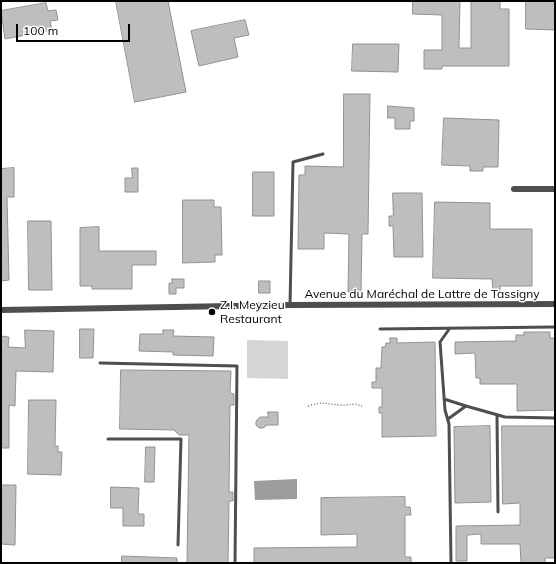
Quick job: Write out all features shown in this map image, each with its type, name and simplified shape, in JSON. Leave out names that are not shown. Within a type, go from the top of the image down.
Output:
[{"type":"street","points":[[514,189],[555,189]]},
{"type":"street","name":"Avenue du Maréchal de Lattre de Tassigny","points":[[1,310],[290,305],[555,304]]},
{"type":"lane","points":[[290,305],[293,162],[323,154]]},
{"type":"lane","points":[[380,329],[555,327]]},
{"type":"lane","points":[[450,328],[440,342],[444,399],[450,424],[451,563]]},
{"type":"lane","points":[[100,363],[237,366],[235,563]]},
{"type":"lane","points":[[444,399],[505,417],[555,418]]},
{"type":"lane","points":[[448,419],[466,406]]},
{"type":"lane","points":[[497,415],[498,512]]},
{"type":"lane","points":[[108,439],[181,439],[178,546]]},
{"type":"path","points":[[308,406],[323,401],[340,406],[353,403],[362,406]]},
{"type":"shaded area","points":[[247,340],[288,341],[288,379],[247,378]]},
{"type":"shaded area","points":[[297,479],[297,499],[255,500],[254,481]]},
{"type":"building","points":[[116,1],[168,1],[186,92],[135,102]]},
{"type":"building","points":[[413,1],[460,1],[459,48],[471,48],[471,1],[500,1],[500,9],[509,9],[509,66],[442,66],[442,69],[424,69],[424,50],[442,50],[442,15],[413,14]]},
{"type":"building","points":[[526,1],[555,1],[555,30],[526,29]]},
{"type":"building","points":[[46,3],[48,11],[56,10],[58,20],[50,21],[52,30],[5,39],[1,11]]},
{"type":"building","points":[[245,20],[249,35],[234,38],[238,57],[199,66],[191,31]]},
{"type":"building","points":[[353,44],[399,44],[398,72],[352,71]]},
{"type":"building","points":[[344,94],[370,94],[368,234],[362,234],[361,292],[348,292],[349,234],[324,233],[324,249],[298,249],[299,175],[305,175],[305,166],[343,167]]},
{"type":"building","points":[[388,106],[414,108],[414,121],[410,121],[410,129],[395,129],[395,118],[388,118]]},
{"type":"building","points":[[444,118],[499,120],[498,167],[483,167],[483,171],[470,171],[470,166],[442,165]]},
{"type":"building","points":[[14,168],[14,197],[7,197],[9,280],[1,281],[1,169]]},
{"type":"building","points":[[132,168],[138,168],[138,192],[125,192],[125,178],[132,178]]},
{"type":"building","points":[[253,172],[274,172],[274,216],[253,216]]},
{"type":"building","points":[[393,193],[422,193],[423,257],[394,257],[393,226],[389,226],[389,216],[393,216]]},
{"type":"building","points":[[183,200],[214,200],[214,207],[221,207],[222,255],[215,255],[215,262],[183,263]]},
{"type":"building","points":[[435,202],[490,203],[490,229],[532,229],[532,286],[500,286],[500,291],[493,291],[492,279],[433,278]]},
{"type":"building","points":[[28,221],[51,221],[52,290],[29,290]]},
{"type":"building","points":[[99,227],[99,251],[156,251],[156,265],[132,265],[132,289],[92,289],[92,286],[80,286],[80,228]]},
{"type":"building","points":[[172,279],[184,279],[184,288],[176,288],[176,294],[169,294],[169,283],[172,283]]},
{"type":"building","points":[[259,281],[270,281],[270,293],[259,293]]},
{"type":"building","points":[[80,329],[94,329],[93,358],[80,358]]},
{"type":"building","points":[[25,330],[54,331],[53,372],[16,371],[15,406],[9,405],[9,448],[1,448],[1,336],[9,337],[8,347],[25,348]]},
{"type":"building","points":[[163,330],[174,330],[173,336],[214,337],[213,356],[173,355],[173,352],[139,351],[140,334],[163,334]]},
{"type":"building","points":[[524,332],[550,332],[550,338],[555,338],[555,410],[517,411],[517,384],[480,384],[480,378],[476,378],[475,353],[455,354],[455,342],[516,341],[516,335],[524,335]]},
{"type":"building","points":[[390,338],[397,338],[397,343],[435,342],[436,436],[382,437],[382,413],[379,413],[379,407],[382,407],[382,388],[372,388],[372,382],[376,382],[376,368],[381,368],[382,347],[385,347],[386,343],[390,343]]},
{"type":"building","points":[[121,370],[231,371],[230,393],[234,394],[234,405],[230,405],[229,492],[233,492],[233,501],[229,501],[228,563],[187,563],[189,435],[179,435],[174,430],[120,429]]},
{"type":"building","points":[[29,400],[56,400],[55,446],[58,446],[58,452],[62,452],[61,475],[28,474]]},
{"type":"building","points":[[268,412],[278,412],[278,425],[267,425],[263,428],[259,428],[256,425],[256,421],[260,417],[268,417]]},
{"type":"building","points":[[490,426],[491,502],[455,503],[454,427]]},
{"type":"building","points":[[502,426],[555,426],[555,558],[545,558],[545,563],[521,563],[520,544],[481,544],[481,534],[467,535],[467,561],[456,561],[456,526],[520,525],[520,503],[503,504]]},
{"type":"building","points":[[146,447],[155,447],[154,482],[145,482]]},
{"type":"building","points":[[1,485],[16,485],[15,545],[1,544]]},
{"type":"building","points":[[111,487],[139,488],[138,514],[144,514],[144,526],[123,526],[123,508],[111,508]]},
{"type":"building","points":[[405,497],[405,507],[410,507],[411,515],[405,515],[405,557],[411,557],[411,563],[254,563],[254,548],[357,547],[357,534],[321,535],[321,498]]},
{"type":"building","points":[[122,556],[177,558],[177,563],[122,563]]},
{"type":"place","name":"Z.I. Meyzieu Restaurant","points":[[212,312]]}]
